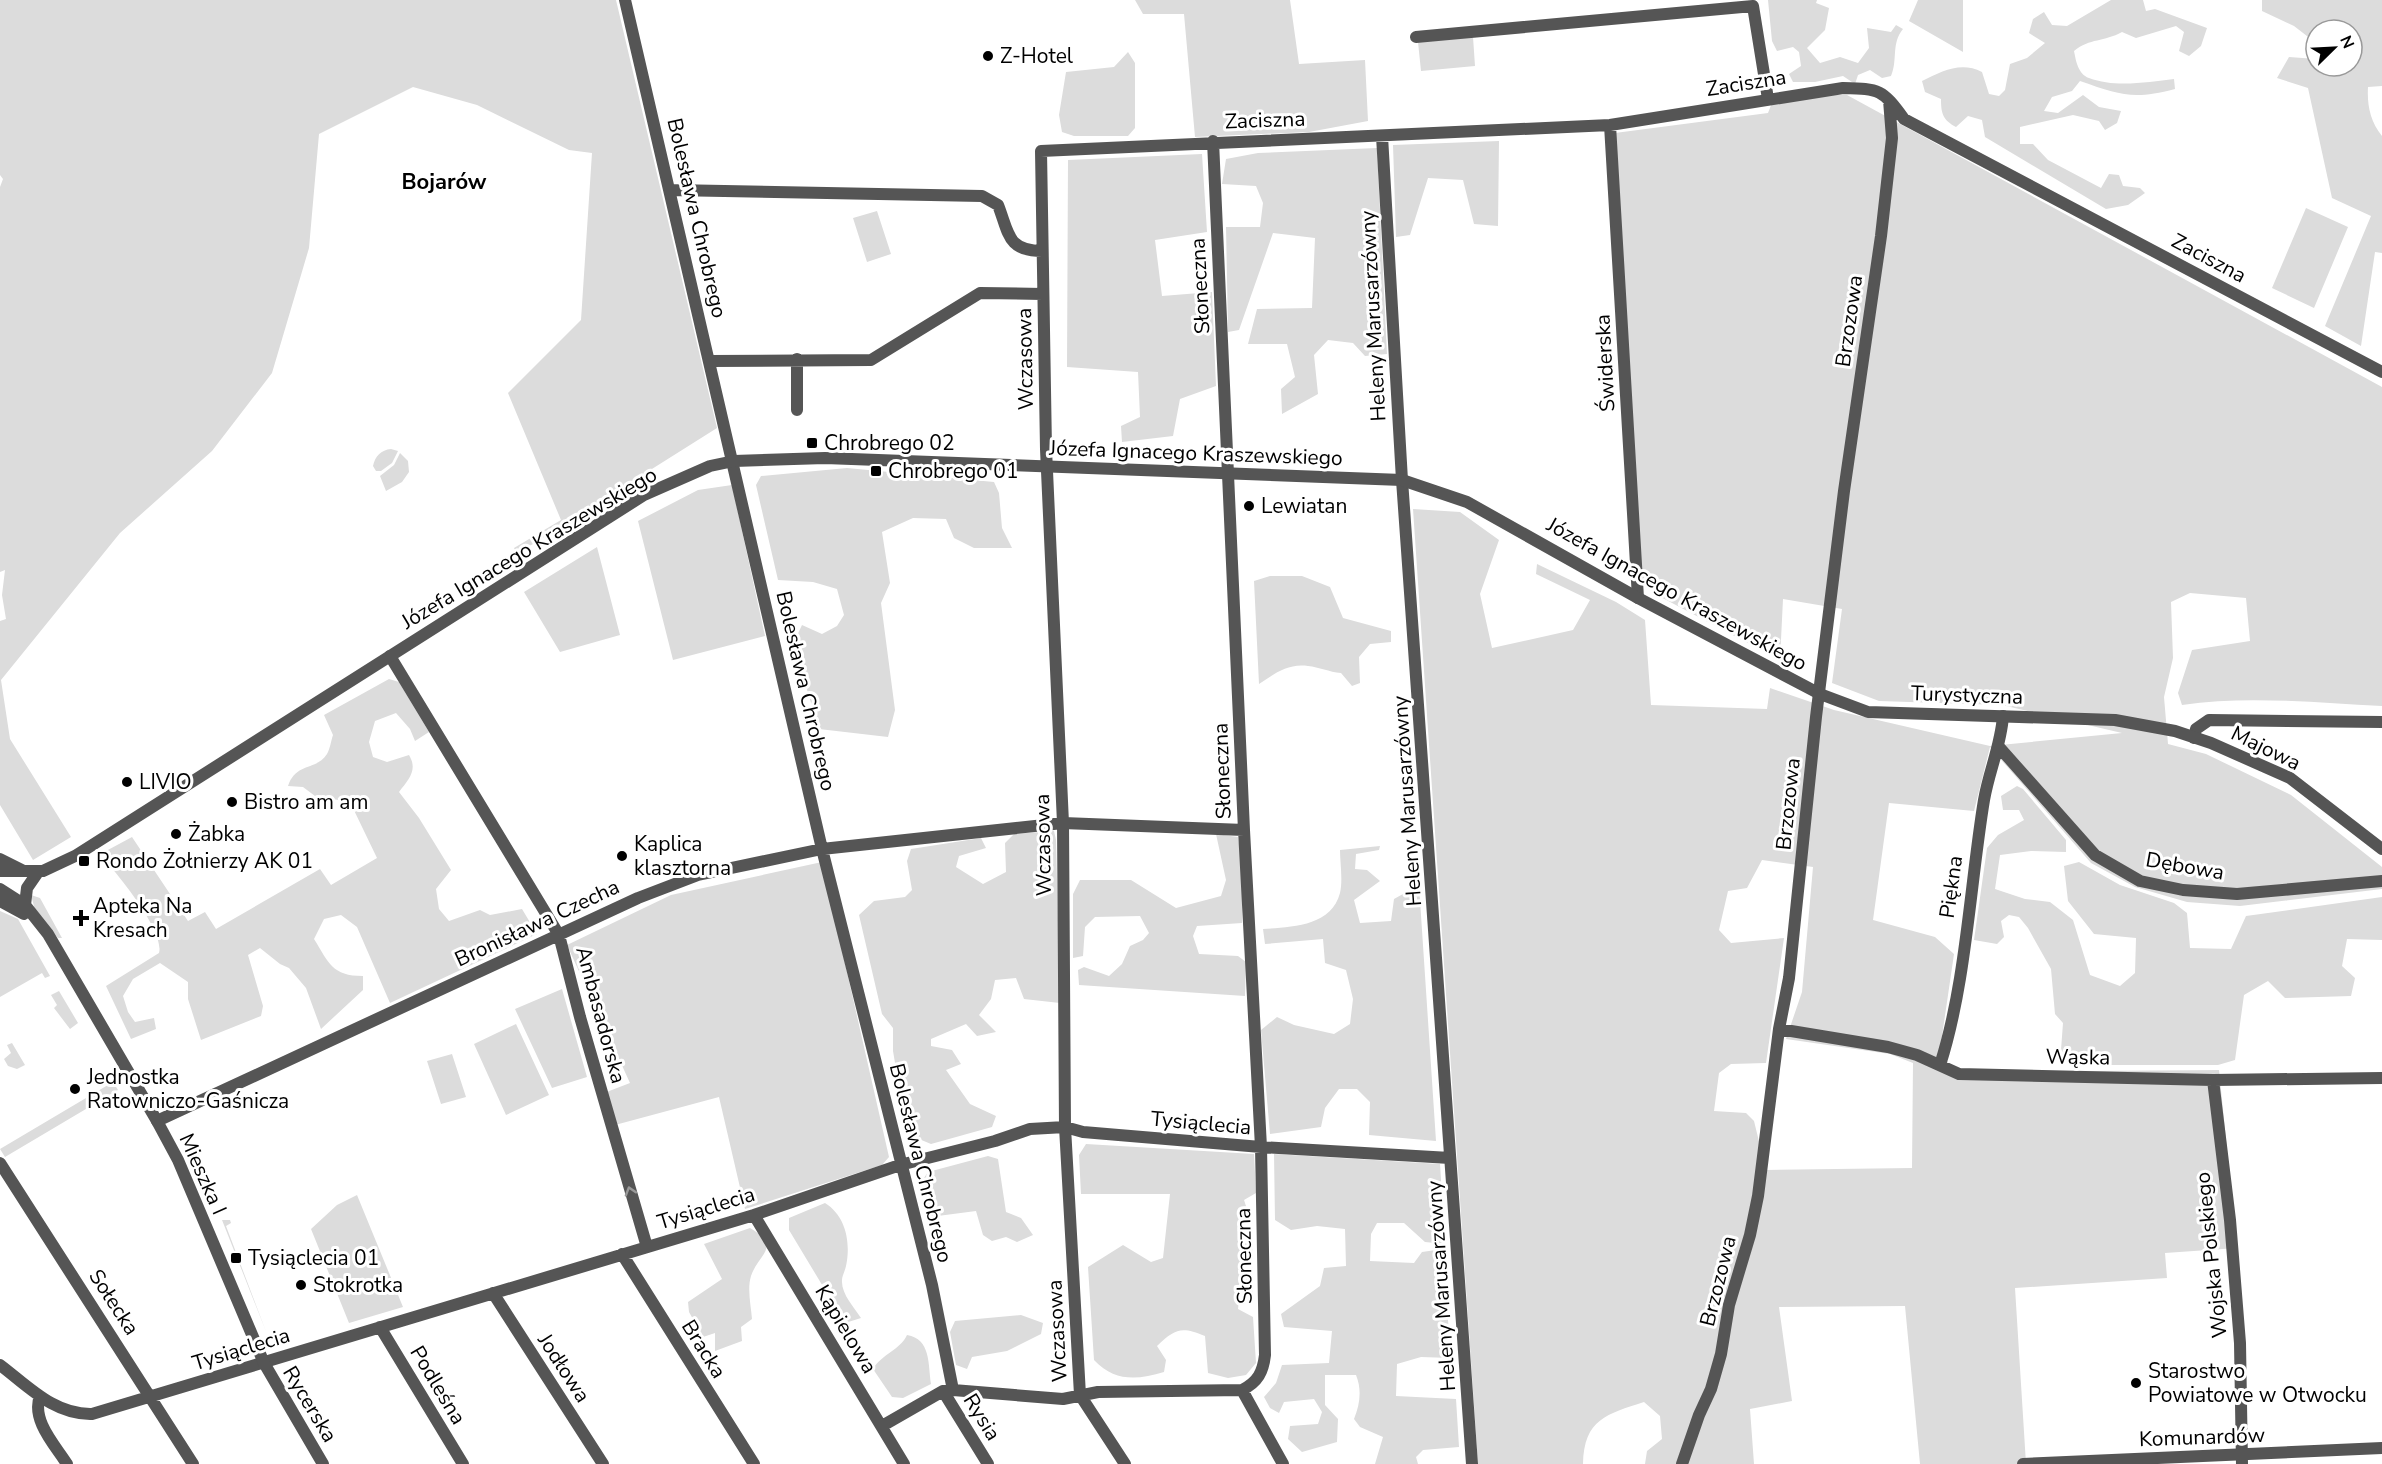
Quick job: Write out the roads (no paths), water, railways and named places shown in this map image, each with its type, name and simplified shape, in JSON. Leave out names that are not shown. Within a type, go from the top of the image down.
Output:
[{"type":"street","name":"Bolesława Chrobrego","points":[[625,0],[734,461],[822,849],[932,1285],[948,1391]]},
{"type":"street","points":[[1416,37],[1753,6],[1767,99]]},
{"type":"street","name":"Zaciszna","points":[[1041,151],[1214,141],[1610,125],[1843,88],[1882,92],[1904,119],[2382,372]]},
{"type":"street","name":"Brzozowa","points":[[1682,1464],[1695,1425],[1711,1389],[1721,1354],[1729,1305],[1750,1235],[1758,1196],[1779,1029],[1789,978],[1844,491],[1881,236],[1892,138],[1889,99]]},
{"type":"street","name":"Brzozowa","points":[[1892,138],[1904,119]]},
{"type":"street","name":"Świderska","points":[[1610,125],[1638,598]]},
{"type":"street","name":"Heleny Marusarzówny","points":[[1382,136],[1402,480],[1472,1464]]},
{"type":"street","name":"Słoneczna","points":[[1214,141],[1244,830],[1261,1147],[1266,1355],[1263,1371],[1258,1379],[1242,1390]]},
{"type":"street","name":"Wczasowa","points":[[1041,151],[1040,294],[1063,823],[1065,1127],[1080,1395]]},
{"type":"street","points":[[671,190],[982,196],[998,205],[1013,243],[1023,250],[1039,251]]},
{"type":"street","points":[[710,361],[871,360],[980,293],[1040,294]]},
{"type":"street","points":[[797,359],[797,410]]},
{"type":"street","name":"Józefa Ignacego Kraszewskiego","points":[[38,872],[75,856],[644,495],[710,466],[734,461],[825,458],[1402,480],[1467,502],[1638,598],[1820,694]]},
{"type":"street","name":"Ambasadorska","points":[[390,656],[559,935],[580,1017],[647,1247]]},
{"type":"street","name":"Turystyczna","points":[[1820,694],[1868,712],[2115,720]]},
{"type":"street","name":"Piękna","points":[[1940,1065],[1953,1010],[1984,796],[1999,747],[2003,716]]},
{"type":"street","name":"Majowa","points":[[2115,720],[2175,731],[2290,778],[2382,849]]},
{"type":"street","points":[[2194,738],[2196,729],[2209,720],[2382,722]]},
{"type":"street","name":"Dębowa","points":[[1999,747],[2095,855],[2140,881],[2183,890],[2237,894],[2382,881]]},
{"type":"street","name":"Bronisława Czecha","points":[[157,1121],[638,898],[698,875],[822,849],[1063,823],[1244,830]]},
{"type":"street","points":[[0,859],[22,870]]},
{"type":"street","points":[[0,871],[38,872],[27,888],[25,905]]},
{"type":"street","name":"Mieszka I","points":[[0,889],[25,905],[48,934],[157,1121],[178,1160],[264,1363]]},
{"type":"street","name":"Mieszka I","points":[[0,901],[34,918]]},
{"type":"street","name":"Wąska","points":[[1779,1029],[1888,1047],[1959,1074],[2213,1080],[2382,1078]]},
{"type":"street","name":"Wojska Polskiego","points":[[2213,1080],[2230,1220],[2240,1343],[2242,1459]]},
{"type":"street","name":"Tysiąclecia","points":[[0,1365],[51,1404],[76,1414],[92,1414],[754,1215],[900,1165],[995,1141],[1029,1129],[1065,1127],[1083,1132],[1261,1147],[1450,1158]]},
{"type":"street","name":"Sołecka","points":[[0,1163],[152,1396],[193,1464]]},
{"type":"street","name":"Kąpielowa","points":[[754,1215],[904,1464]]},
{"type":"street","name":"Bracka","points":[[622,1254],[754,1464]]},
{"type":"street","name":"Jodłowa","points":[[493,1293],[603,1464]]},
{"type":"street","name":"Podleśna","points":[[380,1327],[463,1464]]},
{"type":"street","name":"Rycerska","points":[[264,1363],[323,1464]]},
{"type":"street","points":[[882,1426],[948,1391],[1063,1398],[1098,1392],[1242,1390],[1283,1464]]},
{"type":"street","name":"Rysia","points":[[948,1391],[988,1464]]},
{"type":"street","points":[[1080,1395],[1125,1464]]},
{"type":"street","points":[[40,1396],[37,1411],[41,1423],[67,1464]]},
{"type":"street","name":"Komunardów","points":[[2023,1464],[2242,1459],[2382,1448]]},
{"type":"place","name":"Z-Hotel","points":[[988,56]]},
{"type":"place","name":"Chrobrego 02","points":[[812,443]]},
{"type":"place","name":"Chrobrego 01","points":[[876,471]]},
{"type":"place","name":"Lewiatan","points":[[1249,506]]},
{"type":"place","name":"LIVIO","points":[[127,782]]},
{"type":"place","name":"Bistro am am","points":[[232,802]]},
{"type":"place","name":"Żabka","points":[[176,834]]},
{"type":"place","name":"Kaplica klasztorna","points":[[622,856]]},
{"type":"place","name":"Rondo Żołnierzy AK 01","points":[[84,861]]},
{"type":"place","name":"Apteka Na Kresach","points":[[81,918]]},
{"type":"place","name":"Jednostka Ratowniczo-Gaśnicza","points":[[75,1089]]},
{"type":"place","name":"Tysiąclecia 01","points":[[236,1258]]},
{"type":"place","name":"Stokrotka","points":[[301,1285]]},
{"type":"place","name":"Starostwo Powiatowe w Otwocku","points":[[2136,1383]]},
{"type":"district","name":"Bojarów","points":[[444,181]]}]
